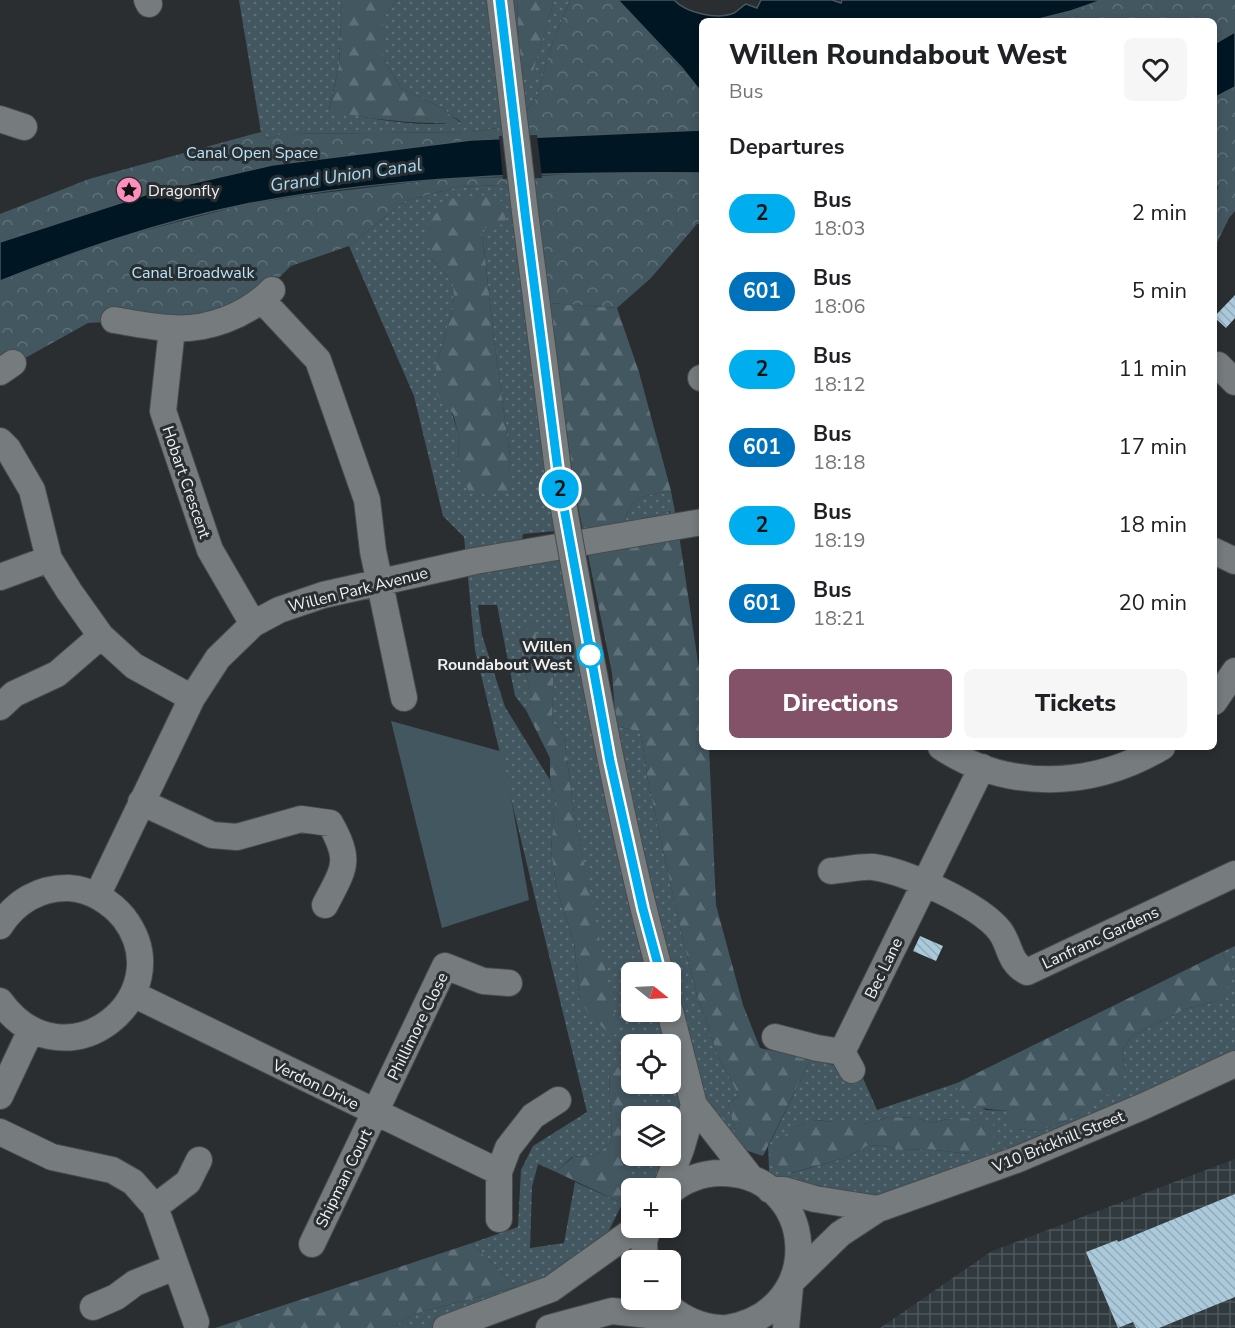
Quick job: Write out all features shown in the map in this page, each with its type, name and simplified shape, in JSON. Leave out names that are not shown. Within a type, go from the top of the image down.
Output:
[{"type":"street","points":[[500,0],[560,486],[610,761],[657,962]]},
{"type":"street","points":[[114,320],[172,329],[202,326],[240,315],[267,295],[318,360],[367,500],[373,551],[404,698]]},
{"type":"street","name":"Hobart Crescent","points":[[172,329],[163,411],[210,550],[253,624]]},
{"type":"street","points":[[0,441],[8,449],[32,490],[49,559],[101,636],[135,666],[192,698]]},
{"type":"street","name":"Willen Park Avenue","points":[[97,896],[192,698],[218,658],[253,624],[279,610],[312,599],[380,582],[475,561],[699,522]]},
{"type":"street","points":[[1217,552],[1235,561]]},
{"type":"street","points":[[0,577],[49,559]]},
{"type":"street","points":[[0,707],[14,694],[57,674],[101,636]]},
{"type":"street","points":[[1217,698],[1235,671]]},
{"type":"street","points":[[946,750],[959,759],[1030,780],[1087,777],[1142,759],[1157,750]]},
{"type":"street","name":"Bec Lane","points":[[775,1037],[817,1048],[847,1061],[925,883],[982,767]]},
{"type":"street","points":[[141,802],[212,835],[220,836],[237,837],[301,819],[330,823],[339,839],[345,861],[342,873],[326,905]]},
{"type":"street","points":[[831,871],[872,867],[901,873],[925,883]]},
{"type":"street","name":"Lanfranc Gardens","points":[[925,883],[978,912],[999,931],[1017,966],[1027,972],[1235,874]]},
{"type":"street","points":[[0,926],[13,908],[37,894],[52,889],[68,888],[86,891],[119,912],[128,924],[135,938],[139,968],[133,994],[118,1015],[99,1029],[77,1037],[54,1037],[31,1030],[15,1020],[0,1001]]},
{"type":"street","name":"Phillimore Close","points":[[375,1113],[445,966],[483,981],[509,983]]},
{"type":"street","name":"Verdon Drive","points":[[133,994],[499,1172]]},
{"type":"street","points":[[673,1022],[694,1105],[761,1184],[783,1202],[792,1217],[806,1256]]},
{"type":"street","points":[[0,1096],[31,1030]]},
{"type":"street","name":"V10 Brickhill Street","points":[[781,1319],[792,1284],[806,1256],[878,1209],[1017,1160],[1235,1064]]},
{"type":"street","points":[[499,1220],[499,1172],[507,1148],[533,1116],[558,1100]]},
{"type":"street","points":[[670,1178],[694,1105]]},
{"type":"street","name":"Shipman Court","points":[[312,1244],[375,1113]]},
{"type":"street","points":[[0,1132],[52,1157],[112,1170],[133,1182],[154,1207],[196,1322]]},
{"type":"street","points":[[154,1207],[188,1182],[199,1160]]},
{"type":"street","name":"V10 Brickhill Street","points":[[681,1185],[692,1178],[711,1173],[732,1173],[761,1184],[815,1199],[878,1209]]},
{"type":"street","points":[[446,1328],[551,1289],[595,1259],[639,1238]]},
{"type":"street","points":[[93,1307],[116,1297],[135,1283],[175,1267]]},
{"type":"street","points":[[549,1328],[612,1311],[680,1316],[720,1328]]},
{"type":"street","points":[[727,1328],[781,1319]]},
{"type":"shaded area","points":[[1235,1159],[1235,1328],[880,1328],[992,1251]]},
{"type":"green space","points":[[239,0],[342,0],[339,65],[329,110],[377,119],[445,124],[461,122],[442,108],[401,88],[383,58],[383,18],[397,0],[517,0],[520,67],[530,81],[554,0],[570,0],[550,50],[537,97],[516,125],[471,132],[282,134],[267,139],[261,132]]},
{"type":"green space","points":[[342,0],[397,0],[383,18],[383,58],[401,88],[442,108],[461,123],[395,121],[329,111],[339,65]]},
{"type":"green space","points":[[517,0],[554,0],[530,82],[520,67]]},
{"type":"green space","name":"Canal Open Space","points":[[570,0],[618,0],[699,88],[699,130],[471,140],[272,165],[154,192],[0,242],[0,214],[89,179],[261,132],[267,139],[282,134],[471,132],[516,125],[537,97],[550,50]]},
{"type":"green space","points":[[1102,0],[1235,0],[1235,32],[1217,42],[1217,18],[1043,18]]},
{"type":"green space","points":[[1235,87],[1235,211],[1217,243],[1218,187],[1217,96]]},
{"type":"green space","name":"Canal Broadwalk","points":[[608,172],[699,173],[699,224],[651,278],[617,308],[549,303],[521,184],[458,187],[405,201],[349,246],[291,266],[240,315],[88,323],[0,372],[0,281],[120,237],[243,205],[448,178]]},
{"type":"green space","points":[[521,184],[567,530],[523,534],[520,553],[571,546],[658,962],[621,962],[621,1022],[673,1022],[676,1034],[621,1034],[621,1074],[609,1075],[612,1141],[597,1155],[572,1157],[556,1172],[538,1164],[532,1187],[530,1248],[564,1243],[575,1182],[621,1203],[595,1259],[446,1328],[391,1328],[414,1314],[516,1287],[472,1243],[518,1227],[521,1170],[533,1146],[587,1112],[475,650],[464,537],[443,516],[414,396],[349,246],[405,201],[458,187]],"holes":[[[506,203],[482,228],[510,457],[508,493],[459,469],[458,432],[436,366],[454,305],[453,283],[431,258]],[[478,605],[497,605],[515,696],[526,710],[532,699],[517,633],[533,621],[539,654],[554,670],[552,721],[564,736],[574,813],[617,1032],[580,1002],[574,942],[557,890],[551,851],[555,797],[550,780],[505,707],[482,635]]]},
{"type":"green space","points":[[487,195],[506,203],[505,224],[482,229],[510,457],[509,493],[470,494],[459,469],[458,432],[453,414],[437,394],[436,366],[454,305],[453,283],[431,258],[426,228],[446,199]]},
{"type":"green space","points":[[549,303],[617,308],[639,372],[671,491],[635,501],[627,513],[625,522],[669,511],[672,526],[678,528],[699,669],[699,750],[709,750],[716,905],[743,1005],[760,1048],[811,1059],[763,1156],[742,1149],[737,1138],[728,1104],[739,1096],[718,1056],[697,995],[648,781],[641,732],[616,726],[612,673],[575,491]]},
{"type":"green space","points":[[671,491],[678,528],[672,526],[670,511],[625,522],[627,513],[635,501]]},
{"type":"green space","points":[[534,620],[539,654],[554,670],[552,721],[564,736],[574,813],[618,1032],[612,1037],[580,1002],[574,942],[557,890],[551,851],[555,797],[550,780],[550,758],[526,710],[532,699],[517,633]]},
{"type":"green space","points":[[391,721],[503,752],[529,900],[442,928]]},
{"type":"green space","points":[[616,726],[641,732],[648,781],[697,995],[718,1056],[739,1096],[728,1104],[742,1149],[703,1104],[681,1018],[681,962],[667,962]]},
{"type":"green space","points":[[1235,946],[1235,1064],[878,1209],[770,1190],[768,1147],[811,1059],[852,1070],[859,1069],[877,1110],[957,1083],[957,1093],[986,1110],[1011,1111],[1017,1129],[1040,1131],[1078,1115],[1125,1070],[1122,1051],[1132,1036],[1185,1009],[1217,1001],[1233,974],[1222,952]],"holes":[[[890,1117],[917,1118],[930,1123],[948,1119],[970,1154],[927,1149],[900,1150],[882,1145],[867,1146],[845,1158],[792,1173],[782,1139],[792,1130],[811,1121],[862,1124]]]},
{"type":"green space","points":[[1222,952],[1233,974],[1226,991],[1217,1001],[1185,1009],[1132,1036],[1122,1051],[1125,1070],[1122,1085],[1078,1115],[1040,1131],[1017,1129],[1010,1121],[1010,1111],[975,1106],[957,1093],[957,1083]]},
{"type":"green space","points":[[681,1054],[694,1105],[681,1144],[681,1106],[634,1106],[632,1094],[681,1094]]},
{"type":"green space","points":[[617,1062],[621,1066],[621,1094],[633,1094],[635,1106],[621,1106],[621,1166],[632,1166],[629,1178],[621,1178],[621,1203],[556,1172],[573,1157],[597,1155],[612,1141],[609,1075]]},
{"type":"green space","points":[[890,1117],[917,1118],[930,1123],[948,1119],[991,1120],[996,1131],[988,1152],[970,1154],[927,1149],[900,1150],[882,1145],[867,1146],[845,1158],[791,1173],[770,1160],[771,1149],[791,1129],[810,1120],[864,1124]]},
{"type":"green space","points":[[631,1166],[673,1166],[669,1178],[628,1178]]},
{"type":"green space","points":[[472,1243],[516,1287],[414,1314],[391,1328],[215,1328]]},
{"type":"water","points":[[618,0],[674,0],[694,12],[719,16],[734,13],[746,4],[757,8],[761,0],[832,0],[841,3],[842,0],[1102,0],[1043,18],[699,18],[699,89]]},
{"type":"water","points":[[1235,32],[1235,87],[1217,96],[1217,42]]},
{"type":"water","name":"Grand Union Canal","points":[[699,130],[699,173],[587,173],[471,177],[356,187],[299,195],[242,205],[150,228],[59,258],[0,281],[0,242],[154,192],[272,165],[471,140]]},
{"type":"pier","points":[[537,135],[542,178],[503,179],[499,136]]},
{"type":"building","points":[[1235,295],[1235,318],[1226,328],[1217,320],[1217,314]]},
{"type":"building","points":[[920,936],[943,946],[936,961],[913,951]]},
{"type":"building","points":[[1235,1194],[1235,1297],[1159,1328],[1136,1328],[1133,1322],[1118,1328],[1086,1252],[1117,1240],[1118,1242]]},
{"type":"bus line","name":"2","points":[[500,0],[560,486],[610,761],[657,962]]},
{"type":"place","name":"Dragonfly","points":[[129,190]]},
{"type":"place","name":"Willen Roundabout West","points":[[590,655]]}]
